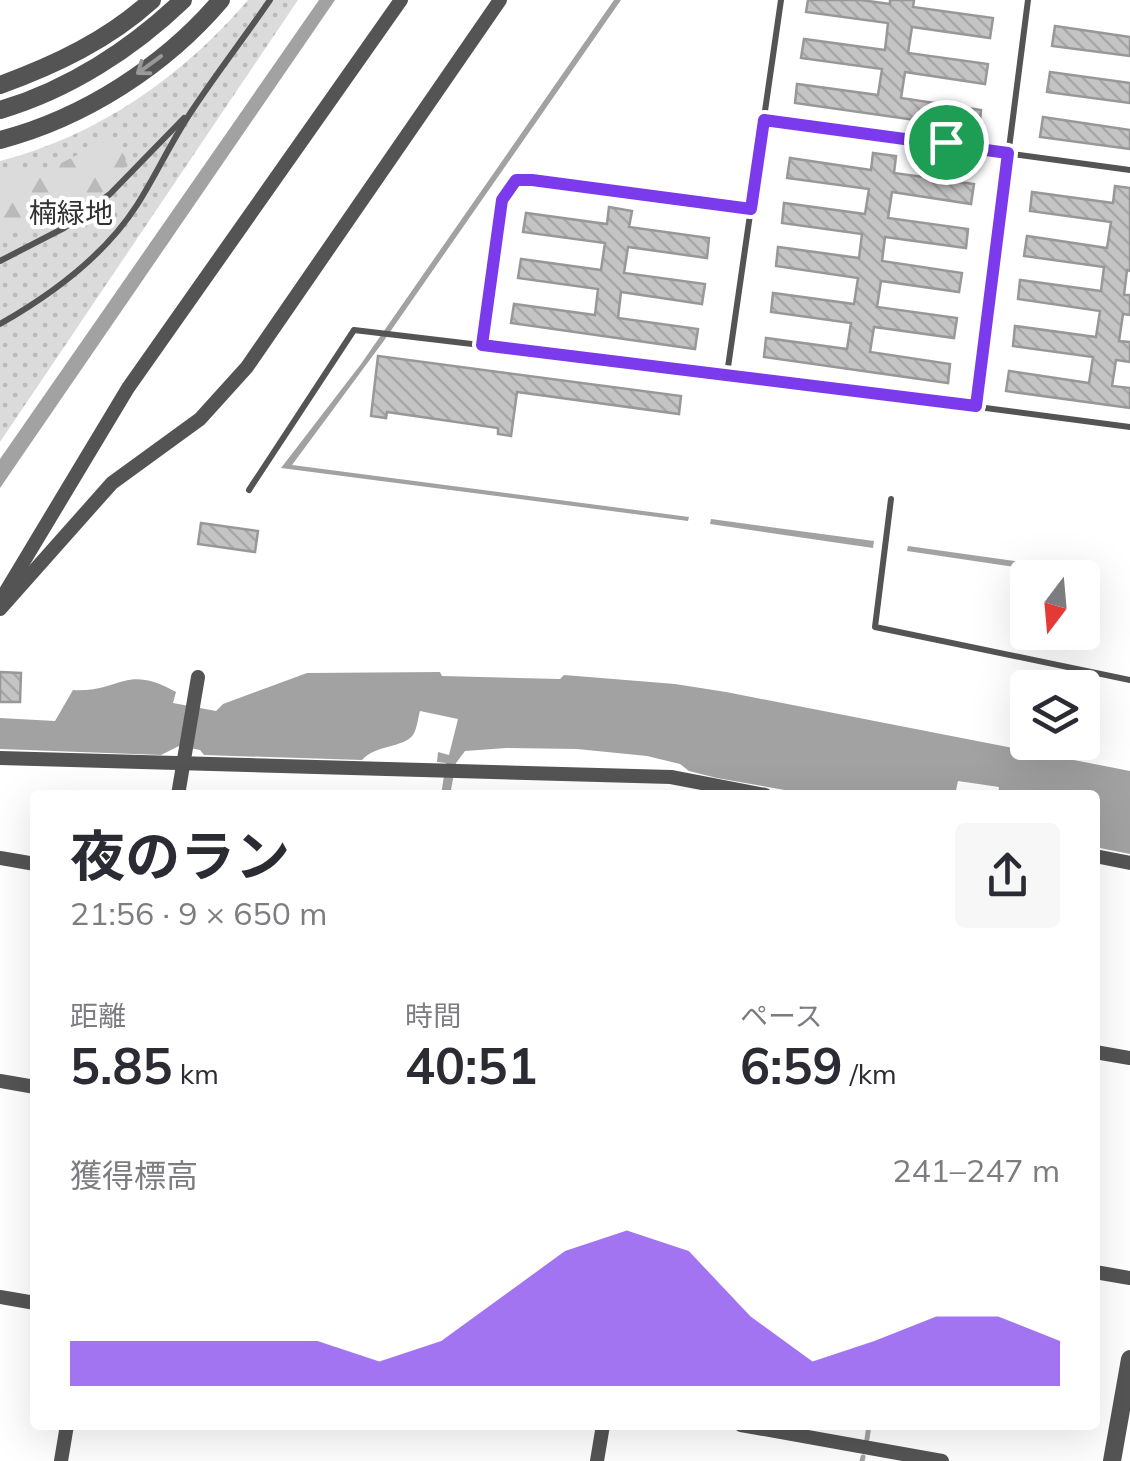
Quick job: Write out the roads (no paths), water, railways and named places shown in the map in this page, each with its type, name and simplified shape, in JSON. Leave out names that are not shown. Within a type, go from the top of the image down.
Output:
[{"type":"street","points":[[0,85],[46,68],[96,42],[152,0]]},
{"type":"street","points":[[0,110],[96,68],[182,0]]},
{"type":"street","points":[[0,140],[65,116],[111,92],[201,24],[221,0]]},
{"type":"street","points":[[0,601],[128,388],[401,0]]},
{"type":"street","points":[[0,609],[112,482],[200,419],[247,367],[500,0]]},
{"type":"street","points":[[179,790],[197,684]]},
{"type":"street","points":[[0,758],[185,758],[671,778],[713,790]]},
{"type":"street","points":[[1100,857],[1130,863]]},
{"type":"street","points":[[0,858],[30,863]]},
{"type":"street","points":[[1100,1053],[1130,1058]]},
{"type":"street","points":[[0,1080],[30,1086]]},
{"type":"street","points":[[1100,1273],[1130,1278]]},
{"type":"street","points":[[0,1297],[30,1302]]},
{"type":"street","points":[[1112,1461],[1130,1359]]},
{"type":"street","points":[[61,1461],[66,1430]]},
{"type":"street","points":[[597,1461],[602,1430]]},
{"type":"street","points":[[769,1430],[942,1461]]},
{"type":"lane","points":[[0,324],[28,308],[85,264],[114,234],[135,208],[189,114],[270,0]]},
{"type":"lane","points":[[727,374],[780,0]]},
{"type":"lane","points":[[976,406],[1028,0]]},
{"type":"lane","points":[[0,262],[64,228],[110,194],[167,132],[189,114]]},
{"type":"lane","points":[[764,120],[1130,170]]},
{"type":"lane","points":[[482,345],[502,200],[516,180],[751,209]]},
{"type":"lane","points":[[249,490],[354,330],[727,374],[1130,428]]},
{"type":"lane","points":[[891,498],[875,627],[1130,680]]},
{"type":"waterway","points":[[867,1439],[868,1430]]},
{"type":"waterway","points":[[862,1461],[863,1457]]},
{"type":"park label","name":"楠緑地","points":[[71,212]]}]
